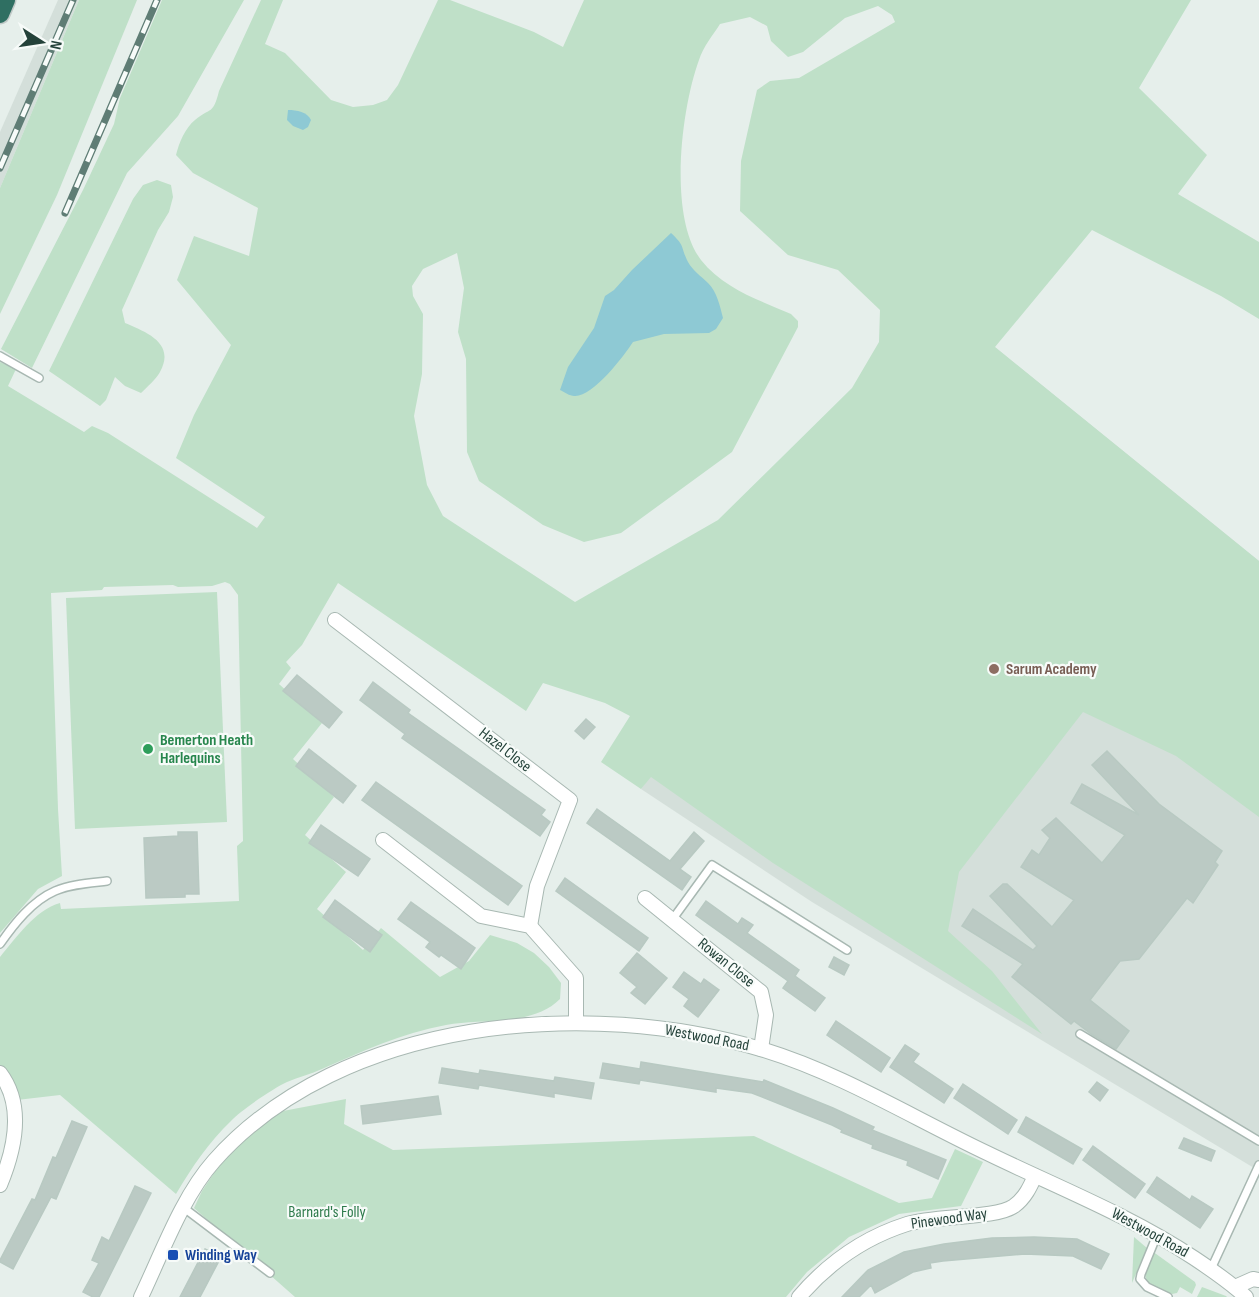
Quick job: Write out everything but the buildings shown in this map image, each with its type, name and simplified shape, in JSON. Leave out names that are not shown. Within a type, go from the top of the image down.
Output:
[{"type":"highway","points":[[0,14],[6,0]]},
{"type":"street","name":"Hazel Close","points":[[335,620],[570,800],[537,886],[530,926]]},
{"type":"street","points":[[383,840],[481,916],[530,926],[576,978],[576,1022]]},
{"type":"street","name":"Rowan Close","points":[[645,898],[761,992],[766,1015],[761,1049]]},
{"type":"street","name":"Westwood Road","points":[[141,1297],[184,1208],[212,1163],[232,1142],[279,1103],[320,1079],[370,1057],[428,1041],[524,1024],[576,1022],[682,1032],[761,1049],[819,1070],[1035,1176],[1127,1218],[1211,1269],[1246,1297]]},
{"type":"street","points":[[0,1073],[9,1088],[15,1119],[12,1152],[0,1185]]},
{"type":"street","name":"Pinewood Way","points":[[799,1297],[824,1269],[851,1249],[877,1235],[924,1219],[1003,1211],[1015,1205],[1025,1195],[1035,1176]]},
{"type":"street","points":[[1235,1287],[1253,1279],[1259,1280]]},
{"type":"lane","points":[[0,356],[39,378]]},
{"type":"lane","points":[[672,920],[712,865],[847,950]]},
{"type":"lane","points":[[0,944],[25,914],[44,897],[71,885],[107,881]]},
{"type":"lane","points":[[1080,1034],[1259,1141]]},
{"type":"lane","points":[[1211,1269],[1259,1165]]},
{"type":"lane","points":[[184,1208],[270,1273]]},
{"type":"lane","points":[[1156,1235],[1140,1280],[1147,1287],[1168,1297]]},
{"type":"shaded area","points":[[58,0],[79,0],[0,188],[0,132]]},
{"type":"shaded area","name":"Sarum Academy","points":[[975,331],[1259,561],[1259,1171],[812,902],[641,789]]},
{"type":"green space","points":[[79,0],[137,0],[57,195],[0,314],[0,188]]},
{"type":"green space","points":[[162,0],[244,0],[178,116],[127,173],[32,368],[1,349],[83,190],[114,124],[120,98]]},
{"type":"green space","points":[[261,0],[283,0],[265,44],[285,53],[331,100],[353,107],[373,105],[387,100],[398,85],[438,0],[450,0],[534,32],[563,47],[584,0],[1191,0],[1139,88],[1207,155],[1178,194],[1259,242],[1259,319],[1221,296],[1092,230],[995,347],[1259,561],[1259,817],[1176,756],[1083,712],[959,872],[948,931],[992,971],[1042,1034],[773,863],[651,777],[641,789],[601,762],[630,716],[605,703],[543,683],[526,711],[338,583],[302,645],[286,662],[291,668],[279,684],[322,723],[293,759],[334,797],[305,835],[346,872],[317,909],[363,950],[381,928],[440,977],[469,961],[490,935],[517,943],[534,953],[549,967],[561,983],[560,999],[549,1008],[521,1018],[460,1023],[414,1033],[383,1043],[287,1082],[250,1105],[215,1137],[176,1194],[60,1095],[17,1100],[0,1068],[0,957],[34,918],[60,903],[61,909],[239,901],[237,846],[243,841],[238,595],[230,584],[225,582],[212,586],[104,587],[102,590],[51,593],[62,876],[38,889],[0,933],[0,362],[16,369],[8,386],[84,432],[92,426],[108,433],[257,528],[265,517],[176,458],[194,415],[231,345],[177,280],[194,236],[249,256],[258,208],[193,173],[176,155],[188,127],[211,110]],"holes":[[[878,6],[892,15],[895,22],[799,78],[770,81],[757,90],[741,161],[740,211],[788,255],[838,270],[880,310],[879,342],[852,388],[718,520],[575,602],[443,516],[427,485],[414,416],[422,374],[423,314],[413,296],[412,286],[423,269],[457,253],[464,288],[458,332],[466,359],[467,452],[479,481],[543,525],[584,542],[621,533],[732,452],[798,327],[798,321],[791,314],[743,293],[720,279],[701,260],[691,241],[684,218],[681,162],[687,106],[703,50],[720,24],[750,17],[767,26],[771,41],[788,57],[803,52],[845,18]]]},
{"type":"green space","points":[[157,180],[171,185],[173,197],[169,212],[158,230],[122,310],[125,323],[150,335],[161,346],[164,362],[158,375],[141,393],[125,386],[115,377],[106,400],[100,406],[49,371],[133,199],[143,185]]},
{"type":"green space","name":"Bemerton Heath Harlequins","points":[[217,592],[227,822],[75,829],[66,598]]},
{"type":"green space","name":"Barnard's Folly","points":[[346,1099],[344,1124],[393,1150],[754,1136],[899,1203],[932,1198],[955,1149],[983,1162],[961,1206],[899,1214],[849,1237],[807,1272],[786,1297],[295,1297],[194,1208],[218,1167],[259,1126],[283,1111]]},
{"type":"green space","points":[[1134,1237],[1147,1248],[1132,1283]]},
{"type":"green space","points":[[1152,1251],[1195,1282],[1192,1294],[1180,1287],[1177,1293],[1172,1294],[1147,1283],[1145,1272]]},
{"type":"green space","points":[[1202,1287],[1226,1296],[1227,1297],[1197,1297]]},
{"type":"water","points":[[288,110],[307,115],[311,120],[308,127],[303,130],[293,126],[287,120]]},
{"type":"water","points":[[671,233],[681,244],[690,265],[708,283],[716,295],[723,318],[716,329],[709,333],[664,334],[633,342],[607,375],[590,390],[574,396],[560,390],[568,367],[594,328],[605,296],[614,290]]},
{"type":"railway","points":[[0,168],[73,0]]},
{"type":"railway","points":[[65,213],[157,0]]},
{"type":"place","name":"Sarum Academy","points":[[994,669]]},
{"type":"place","name":"Bemerton Heath Harlequins","points":[[148,749]]},
{"type":"place","name":"Winding Way","points":[[173,1255]]}]
